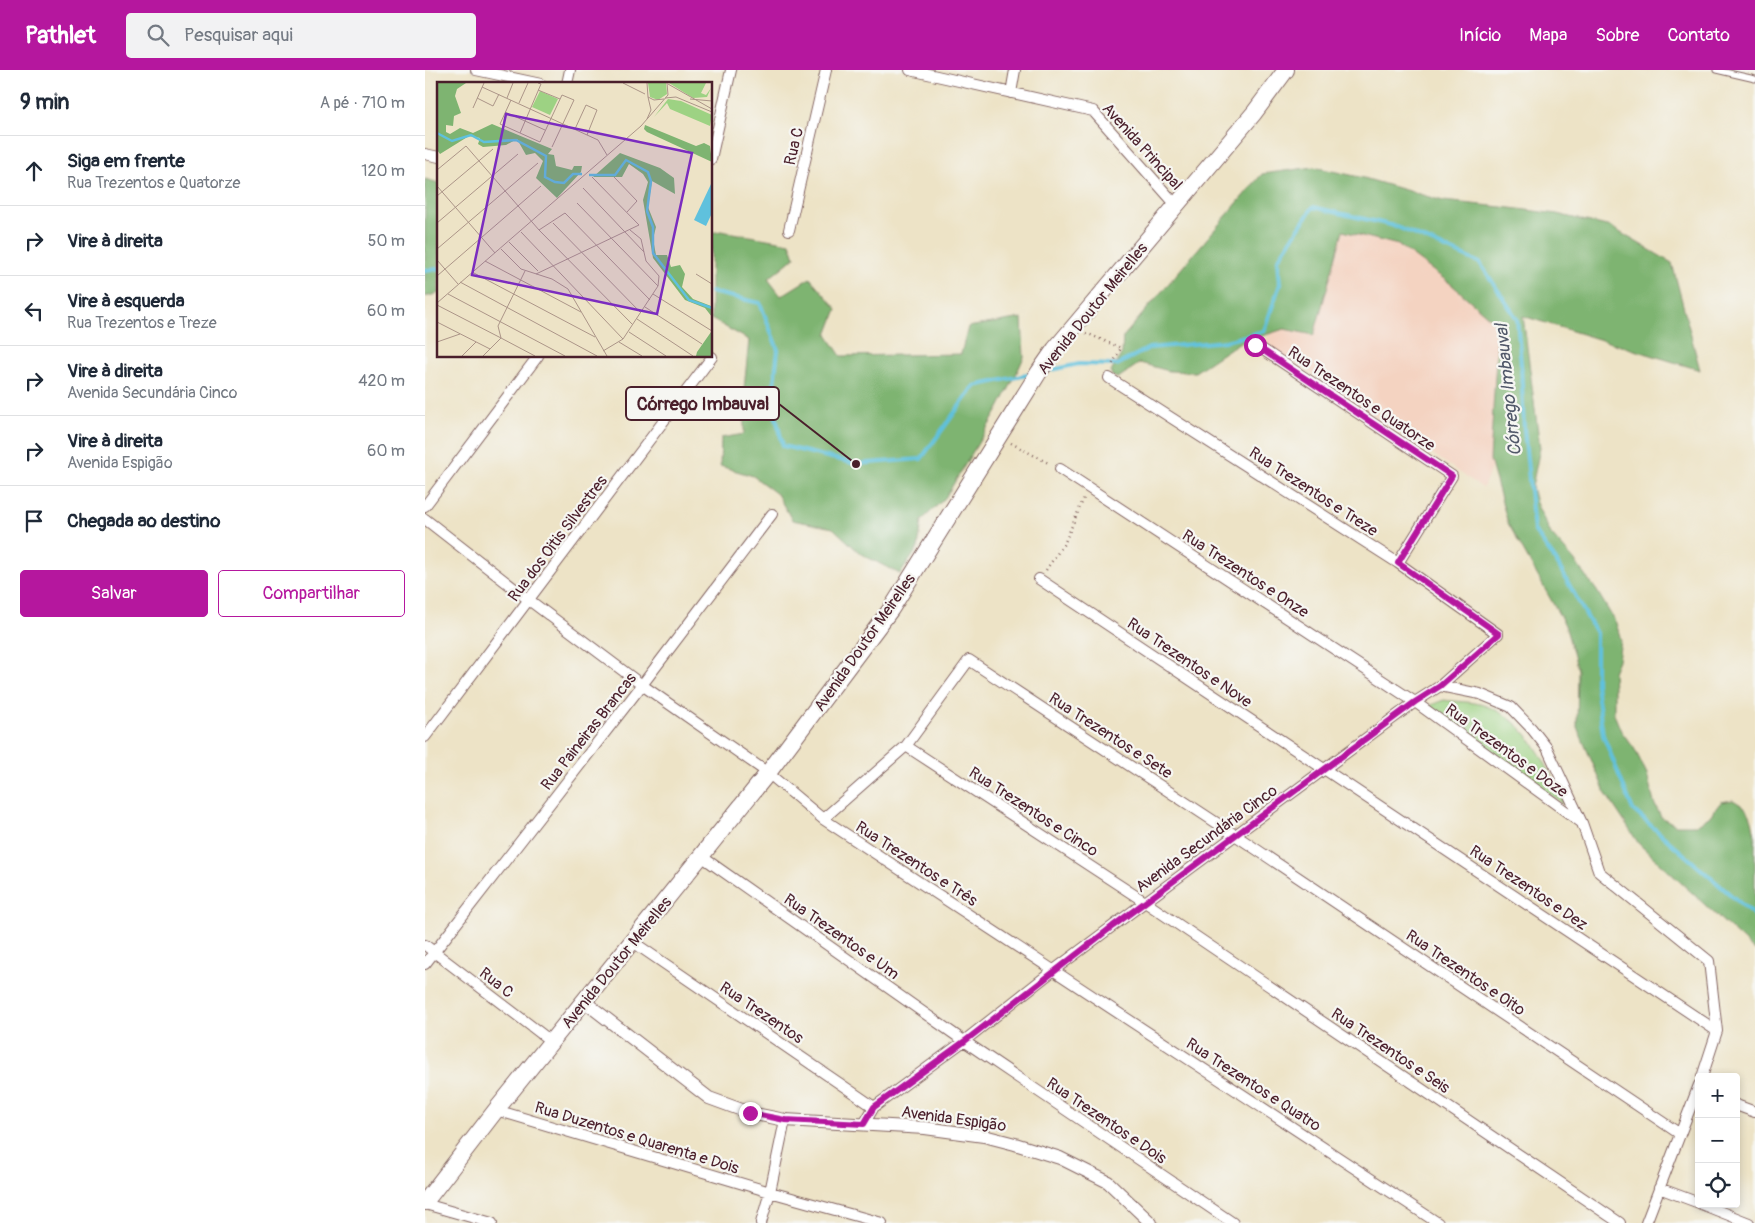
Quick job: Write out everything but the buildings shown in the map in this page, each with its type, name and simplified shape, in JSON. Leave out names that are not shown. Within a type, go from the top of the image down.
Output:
[{"type":"main road","name":"Avenida Doutor Meirelles","points":[[425,1203],[496,1110],[768,773],[891,609],[1027,390],[1055,349],[1254,113],[1286,70]]},
{"type":"street","points":[[476,70],[532,82]]},
{"type":"street","points":[[713,140],[715,120],[731,70]]},
{"type":"street","name":"Rua C","points":[[789,230],[826,70]]},
{"type":"street","points":[[1011,93],[1015,70]]},
{"type":"street","name":"Avenida Principal","points":[[916,71],[1093,111],[1177,206]]},
{"type":"street","name":"Rua Trezentos e Quatorze","points":[[1255,345],[1452,476],[1398,563]]},
{"type":"street","points":[[425,506],[536,358]]},
{"type":"street","name":"Rua dos Oitis Silvestres","points":[[425,737],[711,358]]},
{"type":"street","name":"Rua Trezentos e Treze","points":[[1109,374],[1398,563],[1499,634]]},
{"type":"street","name":"Rua Trezentos e Onze","points":[[1061,469],[1415,702]]},
{"type":"street","name":"Rua Paineiras Brancas","points":[[425,964],[643,685],[771,514]]},
{"type":"street","name":"Rua Trezentos e Três","points":[[425,519],[643,685],[768,773],[823,819],[1053,970]]},
{"type":"street","name":"Rua Trezentos e Nove","points":[[1039,579],[1325,769]]},
{"type":"street","name":"Avenida Secundária Cinco","points":[[864,1124],[874,1107],[965,1041],[1053,970],[1415,702],[1440,686],[1499,634]]},
{"type":"street","name":"Rua Trezentos e Sete","points":[[905,746],[969,660],[1235,835]]},
{"type":"street","points":[[1440,686],[1480,694],[1511,707],[1547,748],[1582,823],[1599,872],[1709,961],[1717,1031],[1702,1073]]},
{"type":"street","name":"Rua Trezentos e Doze","points":[[1415,702],[1582,823]]},
{"type":"street","points":[[823,819],[905,746]]},
{"type":"street","name":"Rua Trezentos e Cinco","points":[[905,746],[1145,902]]},
{"type":"street","name":"Rua Trezentos e Dez","points":[[1325,769],[1717,1031]]},
{"type":"street","name":"Rua Trezentos e Oito","points":[[1235,835],[1680,1134]]},
{"type":"street","name":"Rua Trezentos e Um","points":[[701,856],[965,1041]]},
{"type":"street","name":"Rua Trezentos e Seis","points":[[1145,902],[1620,1223]]},
{"type":"street","name":"Rua Trezentos","points":[[633,942],[874,1107]]},
{"type":"street","name":"Rua C","points":[[425,945],[552,1042]]},
{"type":"street","name":"Rua Trezentos e Quatro","points":[[1053,970],[1438,1223]]},
{"type":"street","name":"Avenida Espigão","points":[[585,1002],[709,1098],[750,1113],[785,1120],[925,1128],[984,1136],[1060,1158],[1108,1182],[1151,1223]]},
{"type":"street","name":"Rua Trezentos e Dois","points":[[965,1041],[1233,1223]]},
{"type":"street","points":[[1646,1223],[1695,1096]]},
{"type":"street","points":[[1740,1106],[1755,1112]]},
{"type":"street","name":"Rua Duzentos e Quarenta e Dois","points":[[496,1110],[770,1192],[882,1223]]},
{"type":"street","points":[[761,1223],[770,1192],[785,1120]]},
{"type":"street","points":[[1659,1188],[1695,1202]]},
{"type":"street","points":[[425,1203],[491,1223]]},
{"type":"street","points":[[1710,1208],[1749,1223]]},
{"type":"lane","points":[[1716,70],[1755,79]]},
{"type":"path","points":[[1073,327],[1121,348],[1109,374]]},
{"type":"path","points":[[998,437],[1061,469]]},
{"type":"path","points":[[1039,579],[1065,542],[1089,487]]},
{"type":"shaded area","points":[[1324,217],[1401,235],[1505,328],[1498,450],[1483,488],[1265,342]]},
{"type":"green space","points":[[1314,167],[1364,178],[1443,201],[1557,214],[1611,227],[1672,263],[1700,370],[1523,316],[1540,448],[1532,487],[1536,503],[1551,534],[1574,560],[1597,591],[1616,623],[1621,640],[1618,660],[1613,672],[1614,714],[1621,731],[1634,748],[1647,774],[1654,803],[1661,817],[1676,825],[1696,825],[1709,817],[1721,802],[1733,800],[1744,807],[1750,814],[1755,836],[1755,951],[1639,844],[1606,794],[1577,727],[1578,670],[1565,625],[1508,523],[1490,460],[1498,325],[1451,284],[1398,245],[1343,231],[1314,335],[1284,329],[1237,344],[1195,372],[1169,371],[1140,363],[1118,378],[1112,376],[1111,372],[1122,353],[1123,337],[1262,174]]},
{"type":"green space","points":[[425,179],[437,182],[437,294],[425,297]]},
{"type":"green space","points":[[721,231],[790,243],[795,257],[768,279],[781,296],[810,278],[837,309],[827,335],[841,356],[961,354],[968,327],[1022,318],[1024,357],[1014,379],[998,410],[945,498],[922,520],[918,548],[900,574],[861,554],[833,528],[792,520],[777,494],[753,476],[720,466],[721,438],[744,434],[744,389],[749,340],[713,320],[713,233]]},
{"type":"green space","points":[[1444,700],[1483,705],[1513,721],[1535,746],[1566,806],[1428,706]]},
{"type":"waterway","name":"Córrego Imbauval","points":[[1046,371],[1079,364],[1117,365],[1149,348],[1226,341],[1264,331],[1280,284],[1278,259],[1313,207],[1395,226],[1480,263],[1517,319],[1524,429],[1534,530],[1556,561],[1596,633],[1596,685],[1603,735],[1633,810],[1755,916]]},
{"type":"waterway","name":"Córrego Imbauval","points":[[425,270],[437,269]]},
{"type":"waterway","name":"Córrego Imbauval","points":[[713,292],[760,303],[778,350],[772,401],[783,446],[856,464],[921,459],[974,386],[1032,374]]},
{"type":"place","name":"Córrego Imbauval","points":[[856,464]]},
{"type":"route","points":[[750,1113],[785,1120],[864,1124],[874,1107],[965,1041],[1053,970],[1415,702],[1440,686],[1499,634],[1398,563],[1452,476],[1255,345]]}]
